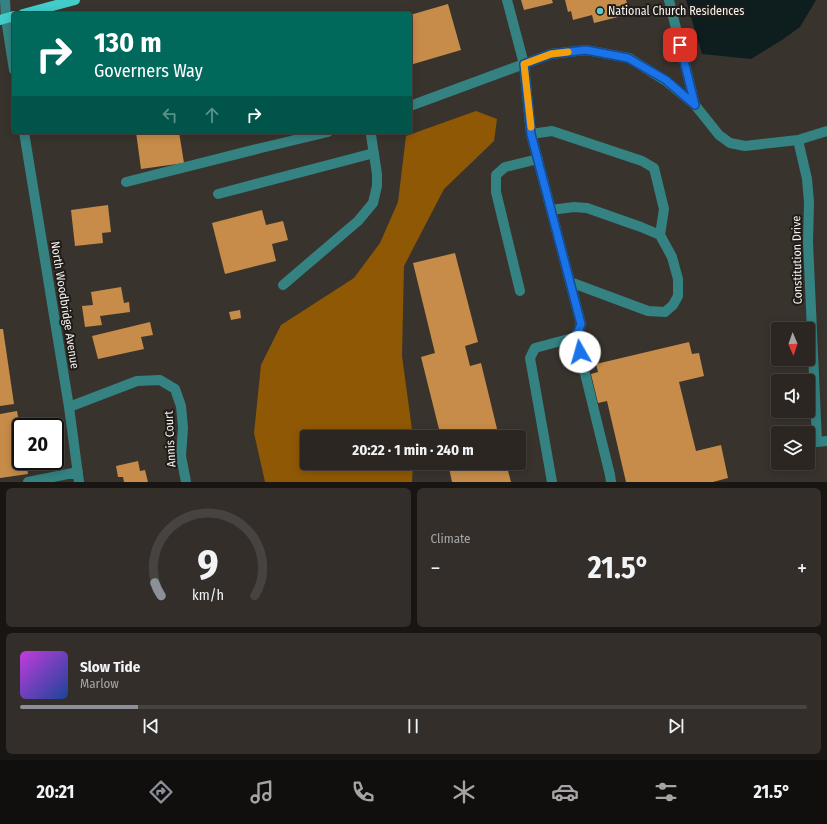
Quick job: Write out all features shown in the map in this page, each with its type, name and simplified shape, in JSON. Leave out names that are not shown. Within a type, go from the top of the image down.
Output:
[{"type":"main road","points":[[30,12],[75,0]]},
{"type":"street","points":[[5,0],[12,55]]},
{"type":"street","points":[[507,0],[524,64],[531,134],[581,324],[576,337],[611,482]]},
{"type":"street","points":[[669,0],[695,105]]},
{"type":"street","points":[[412,105],[551,54],[586,50],[628,58],[666,80],[695,105],[719,135],[730,142],[745,146],[798,140],[827,131]]},
{"type":"street","points":[[531,134],[552,131],[642,161],[654,168],[664,208],[660,235],[672,258],[678,279],[678,296],[673,305],[665,312],[648,312],[570,282]]},
{"type":"street","name":"North Woodbridge Avenue","points":[[24,134],[79,477]]},
{"type":"street","points":[[126,182],[320,134]]},
{"type":"street","points":[[283,285],[358,220],[373,203],[378,186],[371,134]]},
{"type":"street","name":"Constitution Drive","points":[[798,140],[807,179],[809,202],[808,242],[817,442],[827,441]]},
{"type":"street","points":[[218,194],[374,153]]},
{"type":"street","points":[[520,291],[496,192],[496,175],[505,167],[538,160]]},
{"type":"street","points":[[552,210],[574,207],[587,208],[660,235]]},
{"type":"street","points":[[552,482],[530,358],[535,348],[576,337]]},
{"type":"street","name":"Annis Court","points":[[69,408],[137,381],[160,380],[175,388],[181,406],[183,428],[181,456],[186,482]]},
{"type":"street","points":[[28,482],[79,477]]},
{"type":"shaded area","points":[[686,0],[816,0],[800,27],[751,59],[702,54]]},
{"type":"shaded area","points":[[476,111],[497,119],[494,141],[444,189],[404,266],[402,356],[412,430],[300,430],[300,470],[413,470],[412,482],[265,482],[254,433],[261,365],[281,325],[354,278],[380,243],[398,202],[406,136]]},
{"type":"building","points":[[521,0],[552,0],[553,3],[524,10]]},
{"type":"building","name":"National Church Residences","points":[[565,0],[626,0],[630,14],[594,23],[592,15],[573,20],[571,11],[568,12]]},
{"type":"building","points":[[448,4],[461,50],[412,64],[412,14]]},
{"type":"building","points":[[136,134],[179,134],[184,163],[141,169]]},
{"type":"building","points":[[108,205],[111,232],[102,233],[103,243],[75,246],[71,210]]},
{"type":"building","points":[[262,210],[266,225],[283,221],[288,240],[272,244],[276,261],[225,274],[212,223]]},
{"type":"building","points":[[455,253],[478,342],[465,346],[470,366],[481,363],[497,430],[439,430],[421,357],[435,353],[413,263]]},
{"type":"building","points":[[121,287],[124,303],[129,302],[130,312],[100,316],[102,325],[85,327],[82,306],[93,305],[91,292]]},
{"type":"building","points":[[240,310],[241,318],[231,320],[229,312]]},
{"type":"building","points":[[150,322],[153,335],[141,337],[144,349],[98,359],[92,336]]},
{"type":"building","points":[[0,329],[3,329],[14,404],[0,406]]},
{"type":"building","points":[[689,342],[692,354],[699,353],[704,376],[679,382],[696,451],[721,445],[728,478],[713,482],[626,482],[607,401],[598,403],[591,374],[598,372],[596,364]]},
{"type":"building","points":[[17,411],[18,418],[12,418],[12,470],[27,470],[28,474],[0,478],[0,414]]},
{"type":"building","points":[[138,461],[140,471],[145,470],[148,482],[124,482],[123,477],[118,477],[116,466]]},
{"type":"building","points":[[449,470],[508,470],[511,482],[452,482]]},
{"type":"slow traffic","points":[[531,127],[524,64],[551,54],[568,52]]},
{"type":"place","name":"National Church Residences","points":[[600,11]]},
{"type":"route","points":[[580,352],[576,337],[581,324],[531,134],[524,64],[551,54],[586,50],[628,58],[666,80],[695,105],[680,45]]}]
